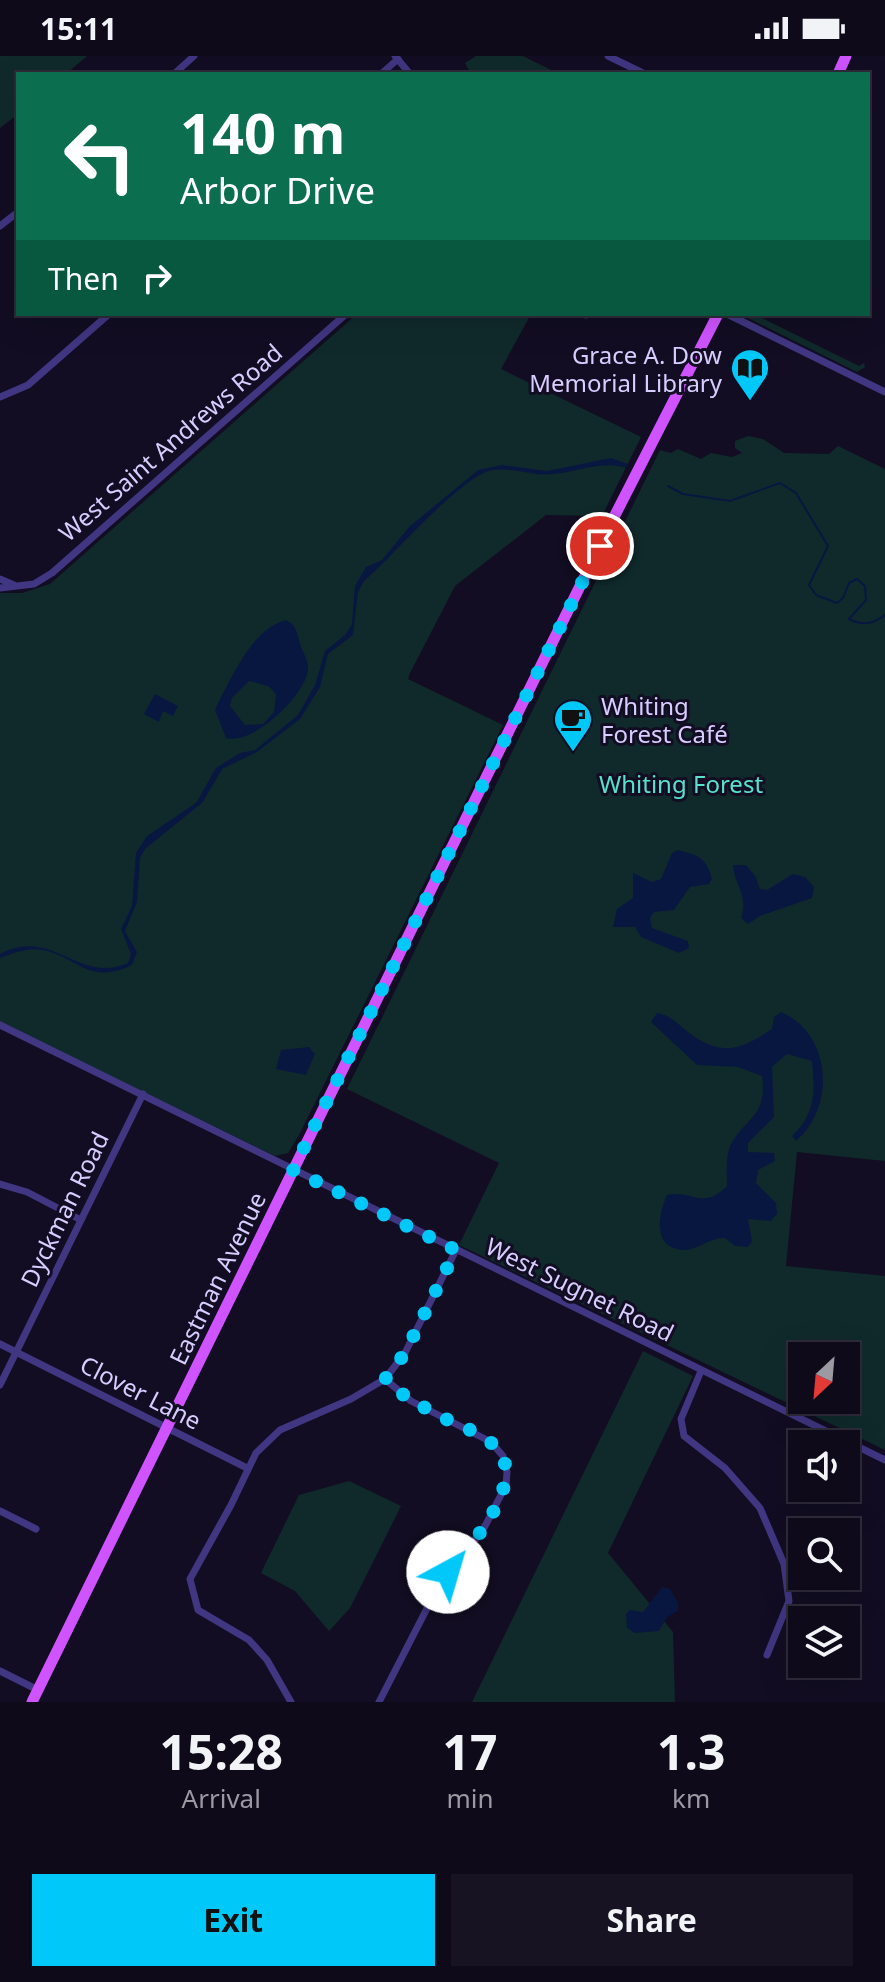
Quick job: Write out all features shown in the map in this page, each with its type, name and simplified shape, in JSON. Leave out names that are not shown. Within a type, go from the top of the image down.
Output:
[{"type":"main road","name":"Eastman Avenue","points":[[32,1702],[612,521],[717,316]]},
{"type":"street","points":[[176,72],[194,56]]},
{"type":"street","points":[[608,56],[641,72]]},
{"type":"street","points":[[383,72],[396,57]]},
{"type":"street","points":[[0,226],[16,214]]},
{"type":"street","points":[[0,397],[28,385],[107,316]]},
{"type":"street","name":"West Saint Andrews Road","points":[[0,588],[34,584],[52,573],[344,316]]},
{"type":"street","points":[[731,316],[885,392]]},
{"type":"street","points":[[0,579],[14,585]]},
{"type":"street","name":"West Sugnet Road","points":[[0,1025],[885,1460]]},
{"type":"street","name":"Dyckman Road","points":[[0,1385],[143,1094]]},
{"type":"street","points":[[0,1184],[27,1192],[81,1220]]},
{"type":"street","points":[[291,1702],[267,1660],[249,1640],[198,1610],[190,1587],[197,1562],[231,1505],[256,1453],[280,1430],[351,1399],[385,1379],[405,1353],[456,1250]]},
{"type":"street","name":"Clover Lane","points":[[0,1344],[247,1468]]},
{"type":"street","points":[[701,1371],[681,1419],[684,1436],[725,1468],[760,1508],[788,1581],[789,1601],[767,1655]]},
{"type":"street","points":[[379,1702],[440,1583],[483,1530],[506,1485],[507,1472],[503,1456],[491,1442],[411,1401],[385,1379]]},
{"type":"street","points":[[0,1511],[36,1529]]},
{"type":"street","points":[[0,1671],[38,1690]]},
{"type":"green space","points":[[0,56],[87,56],[68,72],[16,72],[16,116],[0,128]]},
{"type":"green space","points":[[476,56],[523,56],[551,70],[470,72],[465,63]]},
{"type":"green space","points":[[355,316],[530,316],[501,369],[641,437],[602,516],[546,515],[455,586],[410,673],[408,679],[503,725],[288,1153],[275,1156],[0,1022],[0,593],[22,593],[50,584]]},
{"type":"green space","points":[[744,316],[758,316],[859,366],[864,363],[865,367],[857,372]]},
{"type":"green space","name":"Whiting Forest","points":[[748,436],[763,439],[784,453],[829,454],[838,446],[885,469],[885,1161],[797,1152],[786,1266],[885,1276],[885,1450],[860,1438],[860,1430],[843,1430],[810,1414],[860,1414],[860,1342],[788,1342],[788,1403],[459,1245],[499,1163],[347,1089],[660,450],[671,453],[678,449],[701,459],[711,453],[732,457],[742,453],[735,448],[735,441]]},
{"type":"green space","points":[[643,1351],[693,1376],[608,1553],[673,1632],[675,1702],[472,1702]]},
{"type":"green space","points":[[349,1481],[401,1506],[350,1608],[329,1631],[295,1591],[261,1573],[299,1495]]},
{"type":"water","points":[[611,458],[628,464],[626,468],[600,466],[546,475],[501,469],[479,475],[445,502],[364,581],[358,592],[353,635],[328,654],[320,687],[300,719],[257,752],[222,769],[203,802],[145,849],[140,858],[137,902],[125,931],[137,952],[132,965],[117,971],[94,971],[38,949],[0,958],[0,954],[19,947],[35,947],[94,967],[110,968],[128,963],[131,954],[121,929],[132,906],[136,853],[147,836],[196,803],[216,768],[240,753],[255,750],[298,715],[315,685],[325,651],[345,635],[352,624],[355,586],[366,567],[382,560],[409,527],[478,470],[502,465],[547,471]]},
{"type":"water","points":[[286,620],[295,628],[308,666],[305,681],[288,705],[263,727],[237,738],[226,738],[215,710],[245,654],[274,625]],"holes":[[[249,681],[268,686],[276,694],[274,712],[263,724],[245,725],[230,706],[232,698]]]},
{"type":"water","points":[[155,694],[178,706],[173,716],[163,711],[159,722],[144,714]]},
{"type":"water","points":[[678,850],[701,858],[712,879],[709,884],[690,887],[674,910],[654,912],[650,918],[652,928],[688,941],[689,948],[679,953],[641,937],[635,927],[613,927],[617,909],[633,898],[633,873],[652,882],[661,879],[672,853]]},
{"type":"water","points":[[733,865],[746,865],[756,877],[760,889],[767,890],[793,874],[805,877],[814,887],[812,898],[760,916],[748,924],[741,918],[742,896]]},
{"type":"water","points":[[781,1012],[798,1022],[810,1037],[819,1054],[823,1072],[818,1110],[809,1127],[796,1141],[792,1136],[806,1119],[812,1102],[812,1061],[787,1054],[772,1067],[774,1117],[748,1143],[748,1152],[774,1153],[775,1161],[758,1170],[756,1183],[776,1203],[777,1214],[771,1221],[748,1219],[752,1241],[748,1247],[735,1246],[725,1238],[689,1249],[673,1248],[666,1243],[660,1229],[661,1212],[667,1195],[711,1197],[727,1186],[730,1147],[756,1113],[762,1099],[762,1076],[738,1067],[697,1065],[651,1022],[657,1013],[665,1015],[707,1044],[727,1048],[748,1043],[772,1029],[774,1017]]},
{"type":"water","points":[[309,1047],[315,1054],[306,1075],[276,1069],[281,1050]]},
{"type":"water","points":[[662,1587],[670,1589],[678,1603],[678,1611],[667,1617],[659,1631],[635,1633],[627,1628],[626,1614],[630,1610],[643,1612]]},
{"type":"waterway","points":[[668,486],[683,494],[730,501],[780,483],[796,493],[828,546],[809,585],[816,595],[837,603],[843,598],[849,583],[857,579],[865,586],[866,600],[849,619],[867,623],[885,615]]},
{"type":"place","name":"Grace A. Dow Memorial Library","points":[[750,402]]},
{"type":"place","name":"Whiting Forest Café","points":[[573,753]]},
{"type":"route","points":[[448,1572],[483,1530],[506,1485],[503,1456],[491,1442],[411,1401],[385,1379],[405,1353],[456,1250],[293,1170],[600,546]]}]
